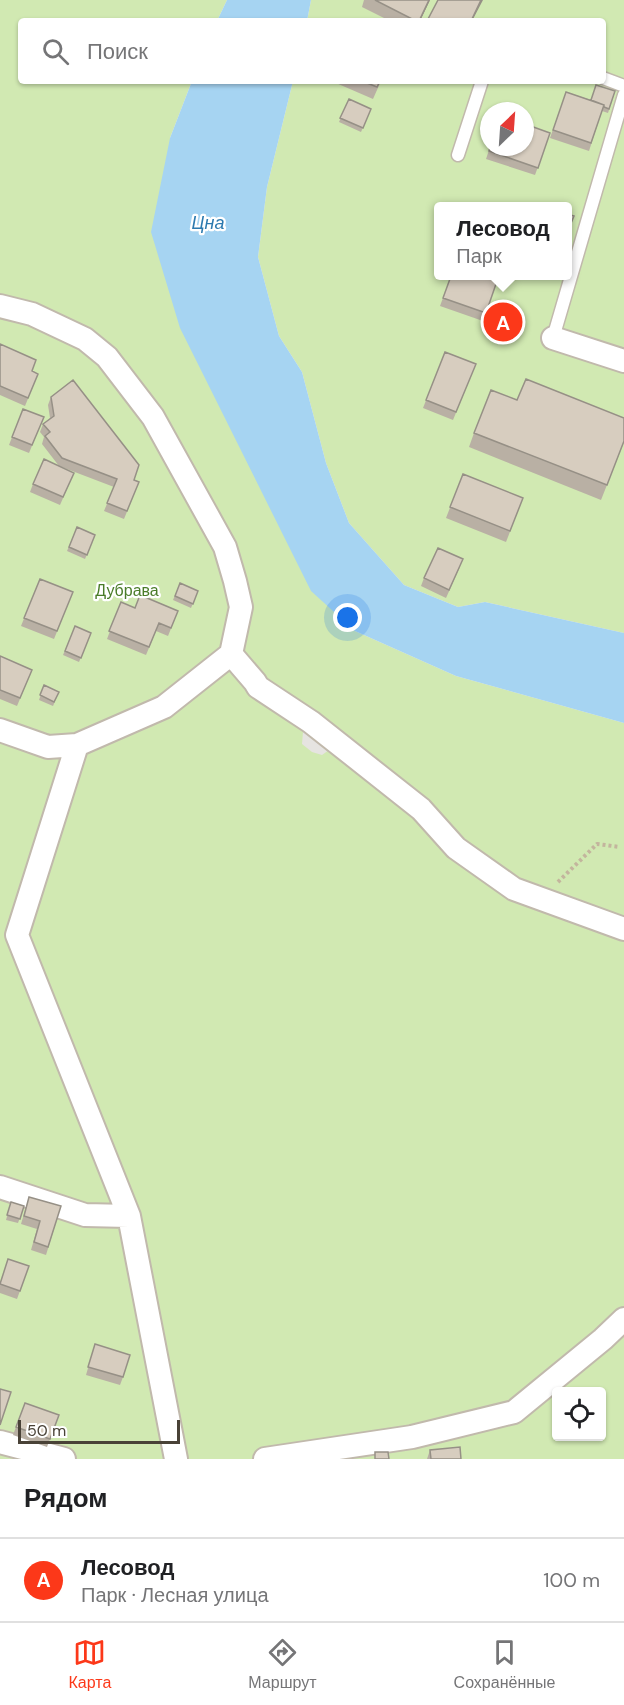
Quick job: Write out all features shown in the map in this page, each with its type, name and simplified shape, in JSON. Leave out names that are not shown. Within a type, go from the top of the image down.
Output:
[{"type":"street","points":[[0,306],[32,314],[85,339],[107,357],[153,417],[225,547],[242,607],[231,654],[164,707],[77,745],[48,747],[0,730]]},
{"type":"street","points":[[553,338],[624,361]]},
{"type":"street","points":[[231,654],[258,687],[305,717],[421,809],[456,848],[514,889],[624,929]]},
{"type":"street","points":[[77,745],[17,935],[9,937],[129,1216],[176,1459]]},
{"type":"street","points":[[0,1187],[84,1215],[129,1216]]},
{"type":"street","points":[[265,1459],[298,1456],[412,1437],[514,1412],[624,1319]]},
{"type":"street","points":[[0,1442],[64,1459]]},
{"type":"lane","points":[[606,79],[624,86]]},
{"type":"lane","points":[[458,155],[481,84]]},
{"type":"lane","points":[[572,273],[624,95]]},
{"type":"lane","points":[[553,338],[570,280]]},
{"type":"path","points":[[540,899],[597,844],[620,847]]},
{"type":"green space","name":"Дубрава","points":[[0,0],[227,0],[218,18],[18,18],[18,84],[191,84],[170,138],[355,631],[456,676],[624,723],[624,1459],[0,1459]]},
{"type":"green space","points":[[311,0],[624,0],[624,633],[485,602],[458,607],[404,585],[349,523],[326,463],[302,372],[279,336],[258,257],[267,187],[292,84],[606,84],[606,18],[308,18]]},
{"type":"shaded area","points":[[311,722],[329,750],[322,755],[312,752],[302,744],[303,732]]},
{"type":"water","points":[[227,0],[311,0],[308,18],[218,18]]},
{"type":"water","name":"Цна","points":[[191,84],[292,84],[267,187],[258,257],[279,336],[302,372],[326,463],[349,523],[404,585],[458,607],[485,602],[624,633],[624,723],[456,676],[355,631],[311,591],[180,328],[151,232],[170,138]]},
{"type":"building","points":[[375,0],[429,0],[420,18],[410,18]]},
{"type":"building","points":[[438,0],[481,0],[472,18],[429,18]]},
{"type":"building","points":[[596,85],[615,91],[609,109],[591,100]]},
{"type":"building","points":[[566,92],[604,105],[591,143],[553,130]]},
{"type":"building","points":[[349,99],[371,109],[363,128],[340,118]]},
{"type":"building","points":[[534,127],[550,133],[538,168],[503,156],[534,156]]},
{"type":"building","points":[[450,280],[497,281],[486,313],[443,298]]},
{"type":"building","points":[[0,344],[36,360],[32,371],[38,374],[28,398],[0,386]]},
{"type":"building","points":[[445,352],[476,364],[456,412],[426,400]]},
{"type":"building","points":[[526,379],[624,418],[624,441],[607,485],[474,433],[491,390],[517,400]]},
{"type":"building","points":[[73,380],[139,465],[134,480],[139,482],[127,511],[107,503],[117,479],[62,458],[45,436],[50,432],[43,424],[54,416],[51,397]]},
{"type":"building","points":[[23,409],[44,417],[32,445],[12,437]]},
{"type":"building","points":[[44,459],[74,473],[63,497],[33,484]]},
{"type":"building","points":[[463,474],[523,498],[510,531],[450,507]]},
{"type":"building","points":[[77,527],[95,535],[87,555],[69,547]]},
{"type":"building","points":[[438,548],[463,559],[449,590],[424,578]]},
{"type":"building","points":[[40,579],[73,592],[57,631],[24,618]]},
{"type":"building","points":[[180,583],[198,591],[193,604],[175,596]]},
{"type":"building","points":[[140,595],[178,611],[171,628],[159,623],[149,647],[109,631],[121,602],[135,608]]},
{"type":"building","points":[[75,626],[91,633],[81,658],[65,651]]},
{"type":"building","points":[[0,656],[32,670],[20,698],[0,690]]},
{"type":"building","points":[[44,685],[59,692],[54,702],[40,695]]},
{"type":"building","points":[[29,1197],[61,1206],[48,1247],[34,1242],[40,1221],[24,1216]]},
{"type":"building","points":[[11,1202],[24,1206],[20,1219],[7,1215]]},
{"type":"building","points":[[8,1259],[29,1266],[20,1291],[0,1284]]},
{"type":"building","points":[[95,1344],[130,1355],[123,1377],[88,1367]]},
{"type":"building","points":[[0,1389],[11,1392],[0,1425]]},
{"type":"building","points":[[25,1403],[59,1415],[50,1439],[16,1427]]},
{"type":"building","points":[[460,1447],[461,1459],[431,1459],[430,1450]]},
{"type":"building","points":[[375,1452],[388,1452],[389,1459],[375,1459]]},
{"type":"place","name":"Лесовод","points":[[503,322]]}]
